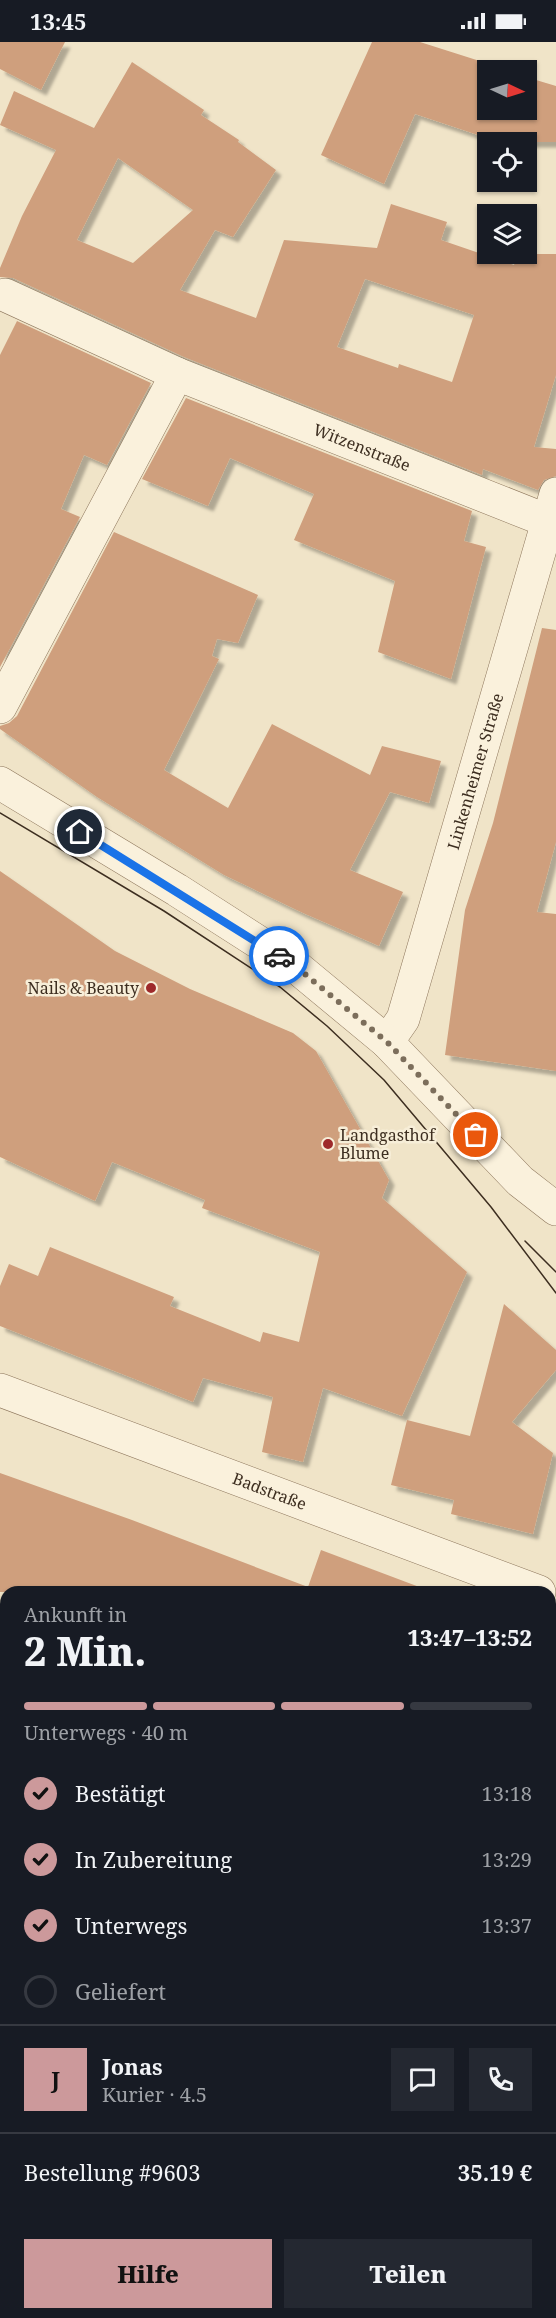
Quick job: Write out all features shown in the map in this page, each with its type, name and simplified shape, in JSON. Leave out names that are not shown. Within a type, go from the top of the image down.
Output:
[{"type":"street","name":"Witzenstraße","points":[[5,295],[177,374],[552,507]]},
{"type":"street","points":[[0,707],[177,374]]},
{"type":"street","name":"Linkenheimer Straße","points":[[387,1042],[403,1019],[552,507]]},
{"type":"street","points":[[0,783],[177,890],[294,965],[387,1042],[520,1181],[556,1209]]},
{"type":"street","name":"Badstraße","points":[[0,1390],[523,1586]]},
{"type":"building","points":[[0,42],[65,42],[41,90],[0,69]]},
{"type":"building","points":[[372,42],[420,42],[477,60],[477,120],[537,120],[537,80],[556,86],[556,142],[537,142],[537,132],[477,132],[477,135],[415,114],[384,184],[321,155]]},
{"type":"building","points":[[132,62],[204,110],[201,115],[239,140],[238,142],[276,170],[233,237],[215,230],[180,290],[256,318],[284,240],[377,248],[391,204],[447,222],[441,240],[477,252],[477,264],[537,264],[537,254],[556,254],[556,375],[534,447],[556,449],[556,476],[544,480],[538,490],[483,469],[482,475],[184,357],[13,278],[0,277],[0,268],[22,216],[56,150],[0,125],[14,91],[94,128]],"holes":[[[118,158],[193,210],[133,263],[77,240]],[[365,279],[474,315],[452,382],[399,364],[398,368],[337,347]]]},
{"type":"building","points":[[17,321],[151,383],[107,465],[84,455],[61,509],[80,517],[0,667],[0,355]]},
{"type":"building","points":[[186,398],[472,511],[464,541],[486,547],[451,679],[378,652],[395,581],[294,540],[314,494],[230,458],[208,506],[142,479]]},
{"type":"building","points":[[114,532],[258,595],[238,643],[217,639],[212,656],[219,659],[164,770],[228,808],[272,724],[370,775],[382,746],[441,761],[429,803],[390,792],[350,870],[403,892],[379,946],[224,875],[97,797],[0,729],[0,726],[9,723],[17,716]]},
{"type":"building","points":[[542,628],[556,630],[556,842],[537,912],[556,914],[556,1071],[445,1055],[465,910],[493,823]]},
{"type":"building","points":[[0,871],[115,951],[190,989],[293,1033],[316,1051],[389,1180],[382,1198],[467,1272],[402,1416],[323,1388],[303,1462],[262,1452],[273,1397],[203,1378],[193,1402],[0,1326],[0,1286],[9,1264],[38,1276],[50,1247],[174,1297],[170,1306],[260,1342],[263,1332],[299,1342],[320,1252],[202,1208],[205,1200],[112,1162],[95,1201],[0,1157]]},
{"type":"building","points":[[504,1304],[556,1350],[556,1370],[512,1422],[553,1453],[533,1534],[451,1514],[454,1500],[391,1485],[407,1420],[470,1436]]},
{"type":"building","points":[[0,1473],[305,1586],[0,1586]]},
{"type":"building","points":[[321,1550],[417,1586],[308,1586]]},
{"type":"tram line","points":[[0,813],[164,911],[280,987],[327,1026],[384,1080],[491,1207],[556,1293]]},
{"type":"tram line","points":[[525,1241],[556,1272]]},
{"type":"way so far","points":[[279,956],[294,965],[387,1042],[476,1135]]},
{"type":"place","name":"Nails & Beauty","points":[[151,988]]},
{"type":"place","name":"Landgasthof Blume","points":[[328,1144]]},
{"type":"route","points":[[80,832],[177,890],[279,956]]}]
